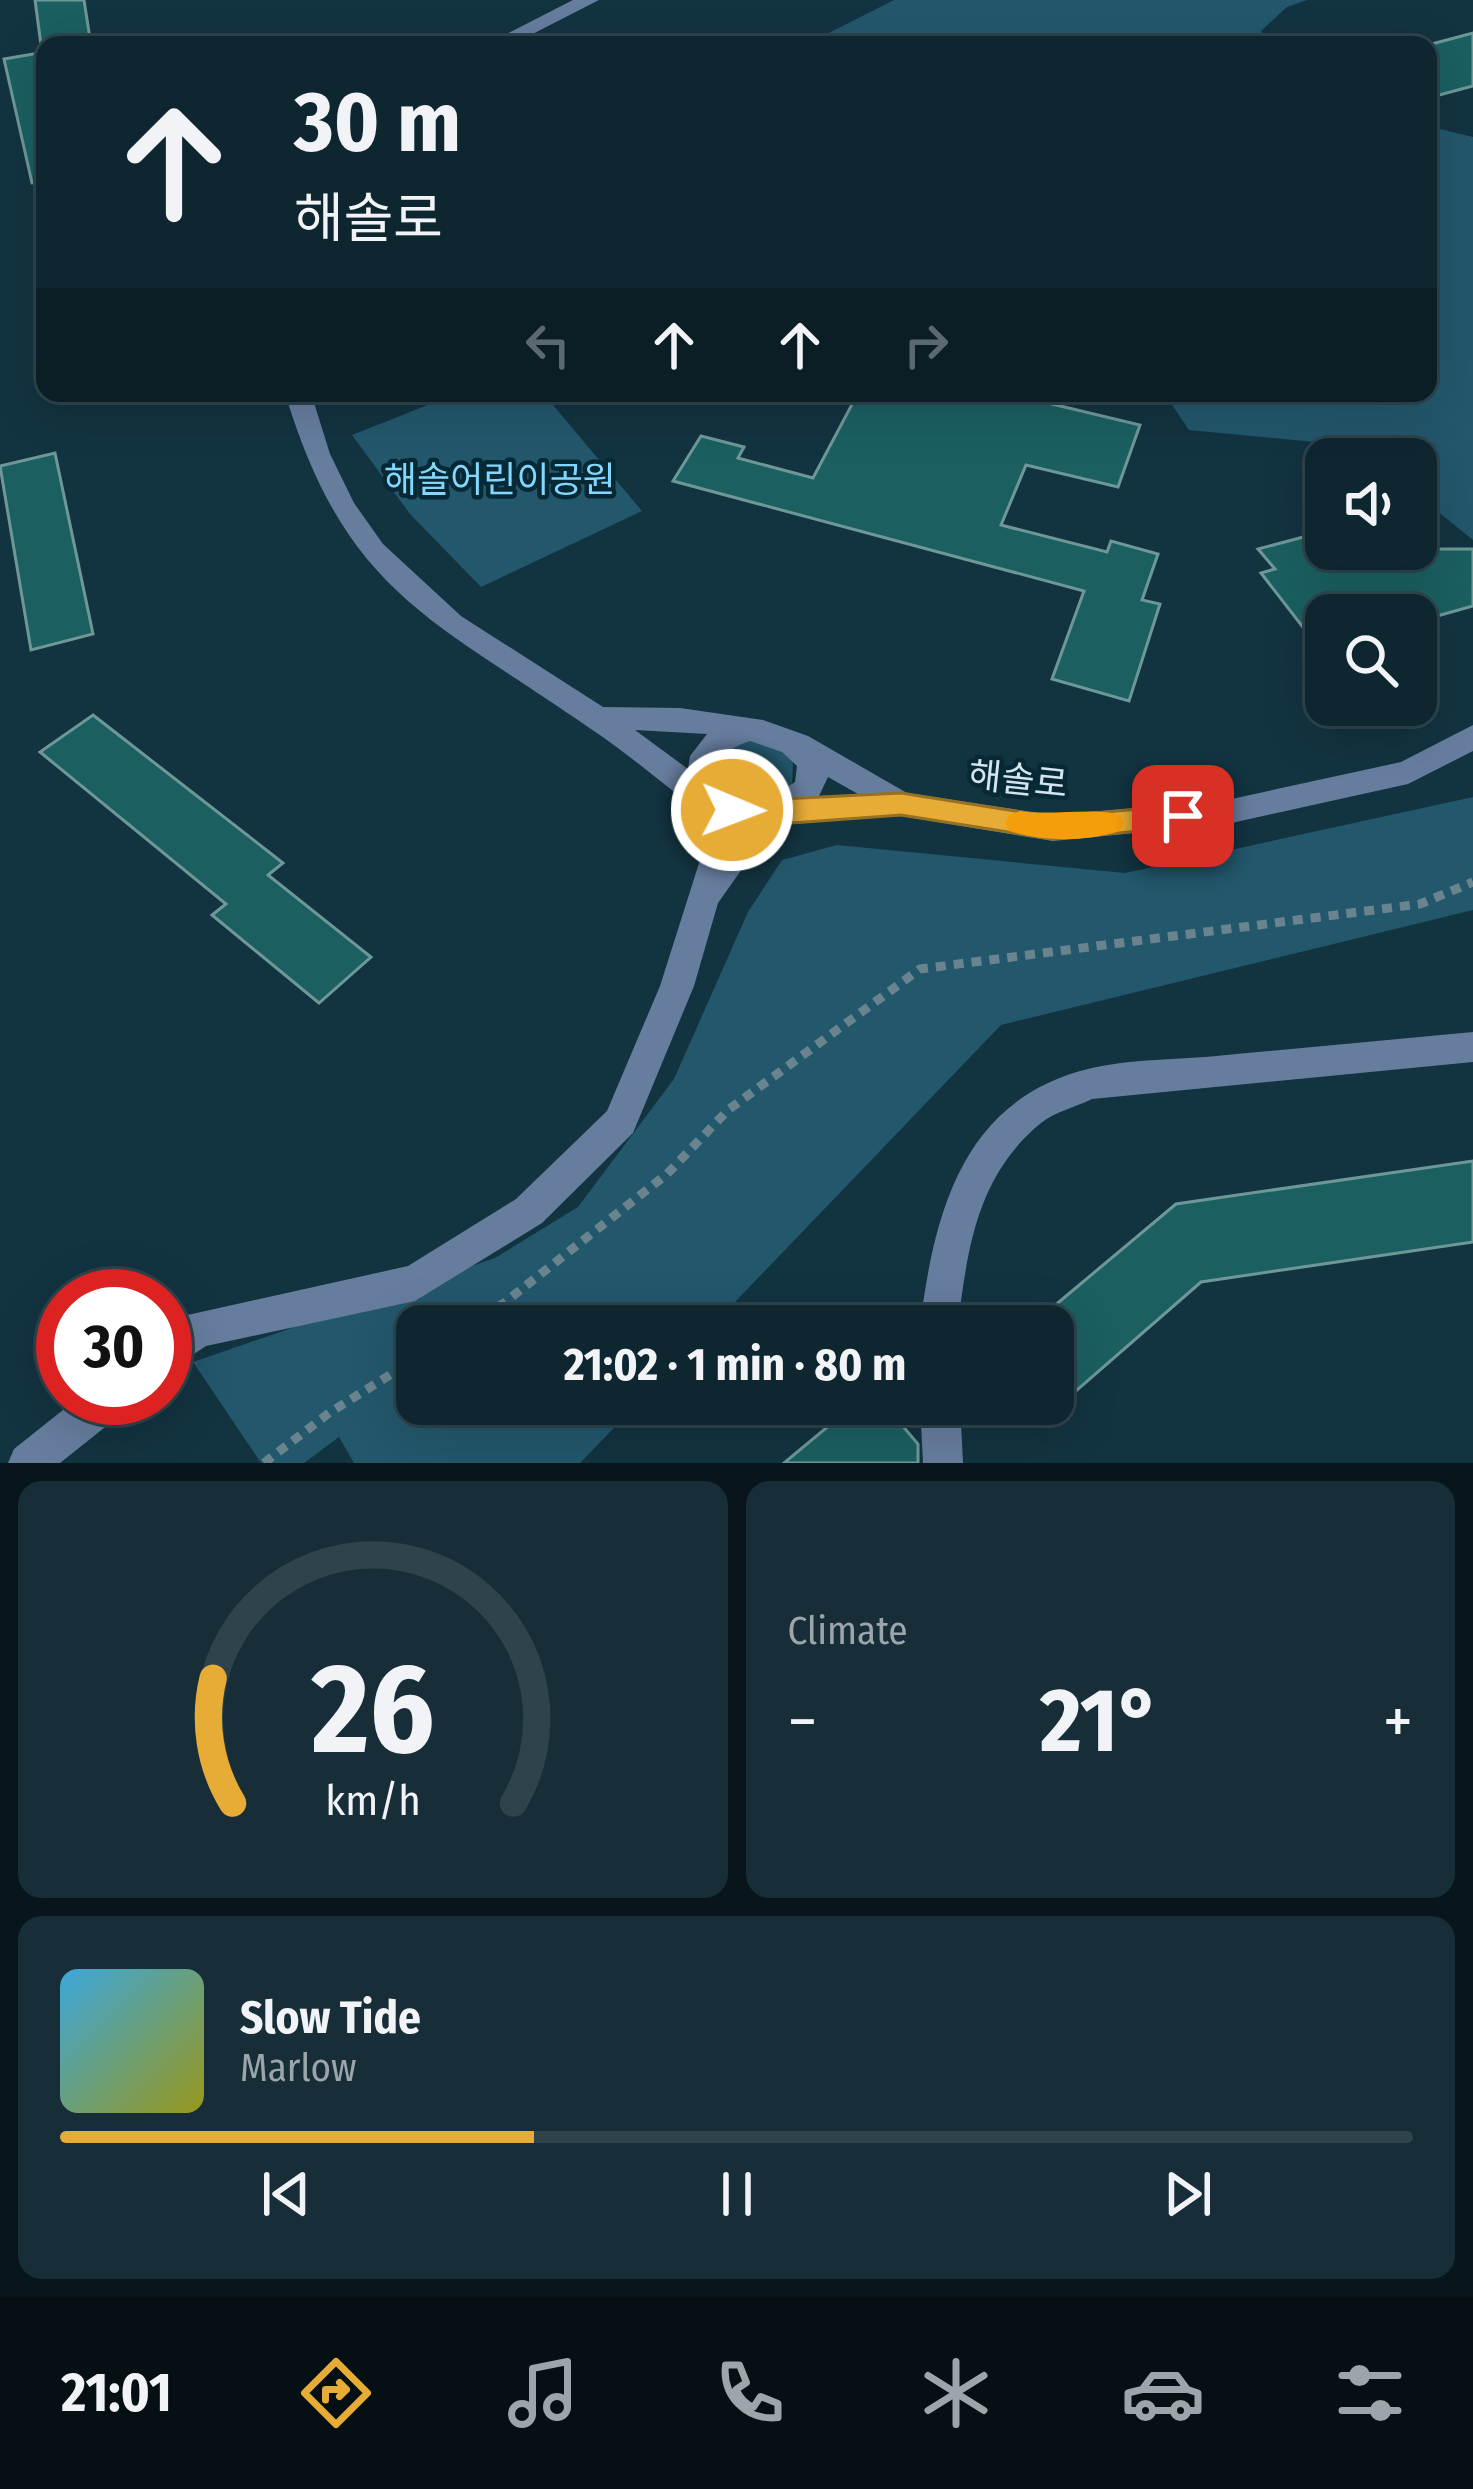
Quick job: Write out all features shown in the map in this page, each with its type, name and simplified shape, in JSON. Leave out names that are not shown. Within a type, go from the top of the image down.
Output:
[{"type":"street","points":[[514,36],[589,0]]},
{"type":"street","points":[[300,402],[310,446],[357,532],[387,570],[453,629],[598,718],[708,801],[758,812],[901,804]]},
{"type":"street","points":[[598,718],[680,719],[784,734],[901,804]]},
{"type":"street","points":[[748,729],[716,742],[701,767],[708,792],[758,812],[800,799],[809,784],[807,756],[797,744]]},
{"type":"street","name":"해솔로","points":[[901,804],[1052,828],[1227,812],[1408,772],[1473,737]]},
{"type":"street","points":[[192,1332],[415,1283],[529,1211],[620,1122],[677,986],[703,898],[758,812]]},
{"type":"street","points":[[942,1305],[947,1259],[962,1202],[988,1154],[1030,1110],[1089,1084],[1473,1047]]},
{"type":"street","points":[[28,1463],[76,1425]]},
{"type":"street","points":[[941,1425],[944,1463]]},
{"type":"path","points":[[501,1305],[667,1174],[728,1110],[920,969],[1420,904],[1473,882]]},
{"type":"path","points":[[264,1463],[328,1413],[396,1371]]},
{"type":"green space","points":[[894,0],[1307,0],[1287,7],[1261,31],[1264,36],[823,36]]},
{"type":"green space","points":[[1437,128],[1473,137],[1473,540],[1437,511],[1437,438],[1305,441],[1189,430],[1170,402],[1437,402]]},
{"type":"green space","name":"해솔어린이공원","points":[[435,402],[551,402],[642,511],[481,587],[410,514],[352,435]]},
{"type":"green space","points":[[750,741],[776,745],[793,760],[792,786],[771,800],[738,799],[717,778],[726,753]]},
{"type":"green space","points":[[1473,797],[1473,910],[1001,1025],[732,1305],[396,1305],[396,1425],[617,1425],[580,1463],[354,1463],[339,1437],[304,1463],[261,1463],[193,1362],[495,1258],[578,1207],[674,1079],[748,912],[782,860],[837,845],[1125,873]]},
{"type":"building","points":[[35,0],[84,0],[90,36],[40,36]]},
{"type":"building","points":[[1473,33],[1473,86],[1437,96],[1437,43]]},
{"type":"building","points":[[36,54],[36,183],[32,183],[4,59]]},
{"type":"building","points":[[853,402],[1044,402],[1140,425],[1118,487],[1026,465],[1001,525],[1107,552],[1111,541],[1158,554],[1142,600],[1160,604],[1129,701],[1052,679],[1084,591],[673,481],[701,436],[744,447],[738,458],[813,478]]},
{"type":"building","points":[[55,453],[93,634],[31,650],[0,466]]},
{"type":"building","points":[[1305,537],[1305,570],[1437,570],[1437,549],[1473,549],[1473,606],[1437,616],[1437,594],[1305,594],[1305,630],[1261,573],[1275,569],[1258,549]]},
{"type":"building","points":[[93,715],[283,863],[268,875],[371,957],[319,1003],[212,915],[226,904],[40,752]]},
{"type":"building","points":[[1473,1161],[1473,1242],[1201,1282],[1076,1391],[1074,1305],[1055,1305],[1176,1204]]},
{"type":"building","points":[[830,1425],[902,1425],[918,1444],[918,1463],[784,1463]]},
{"type":"slow traffic","points":[[1020,823],[1052,828],[1110,823]]},
{"type":"route","points":[[732,810],[764,814],[901,804],[1052,828],[1183,816]]}]
